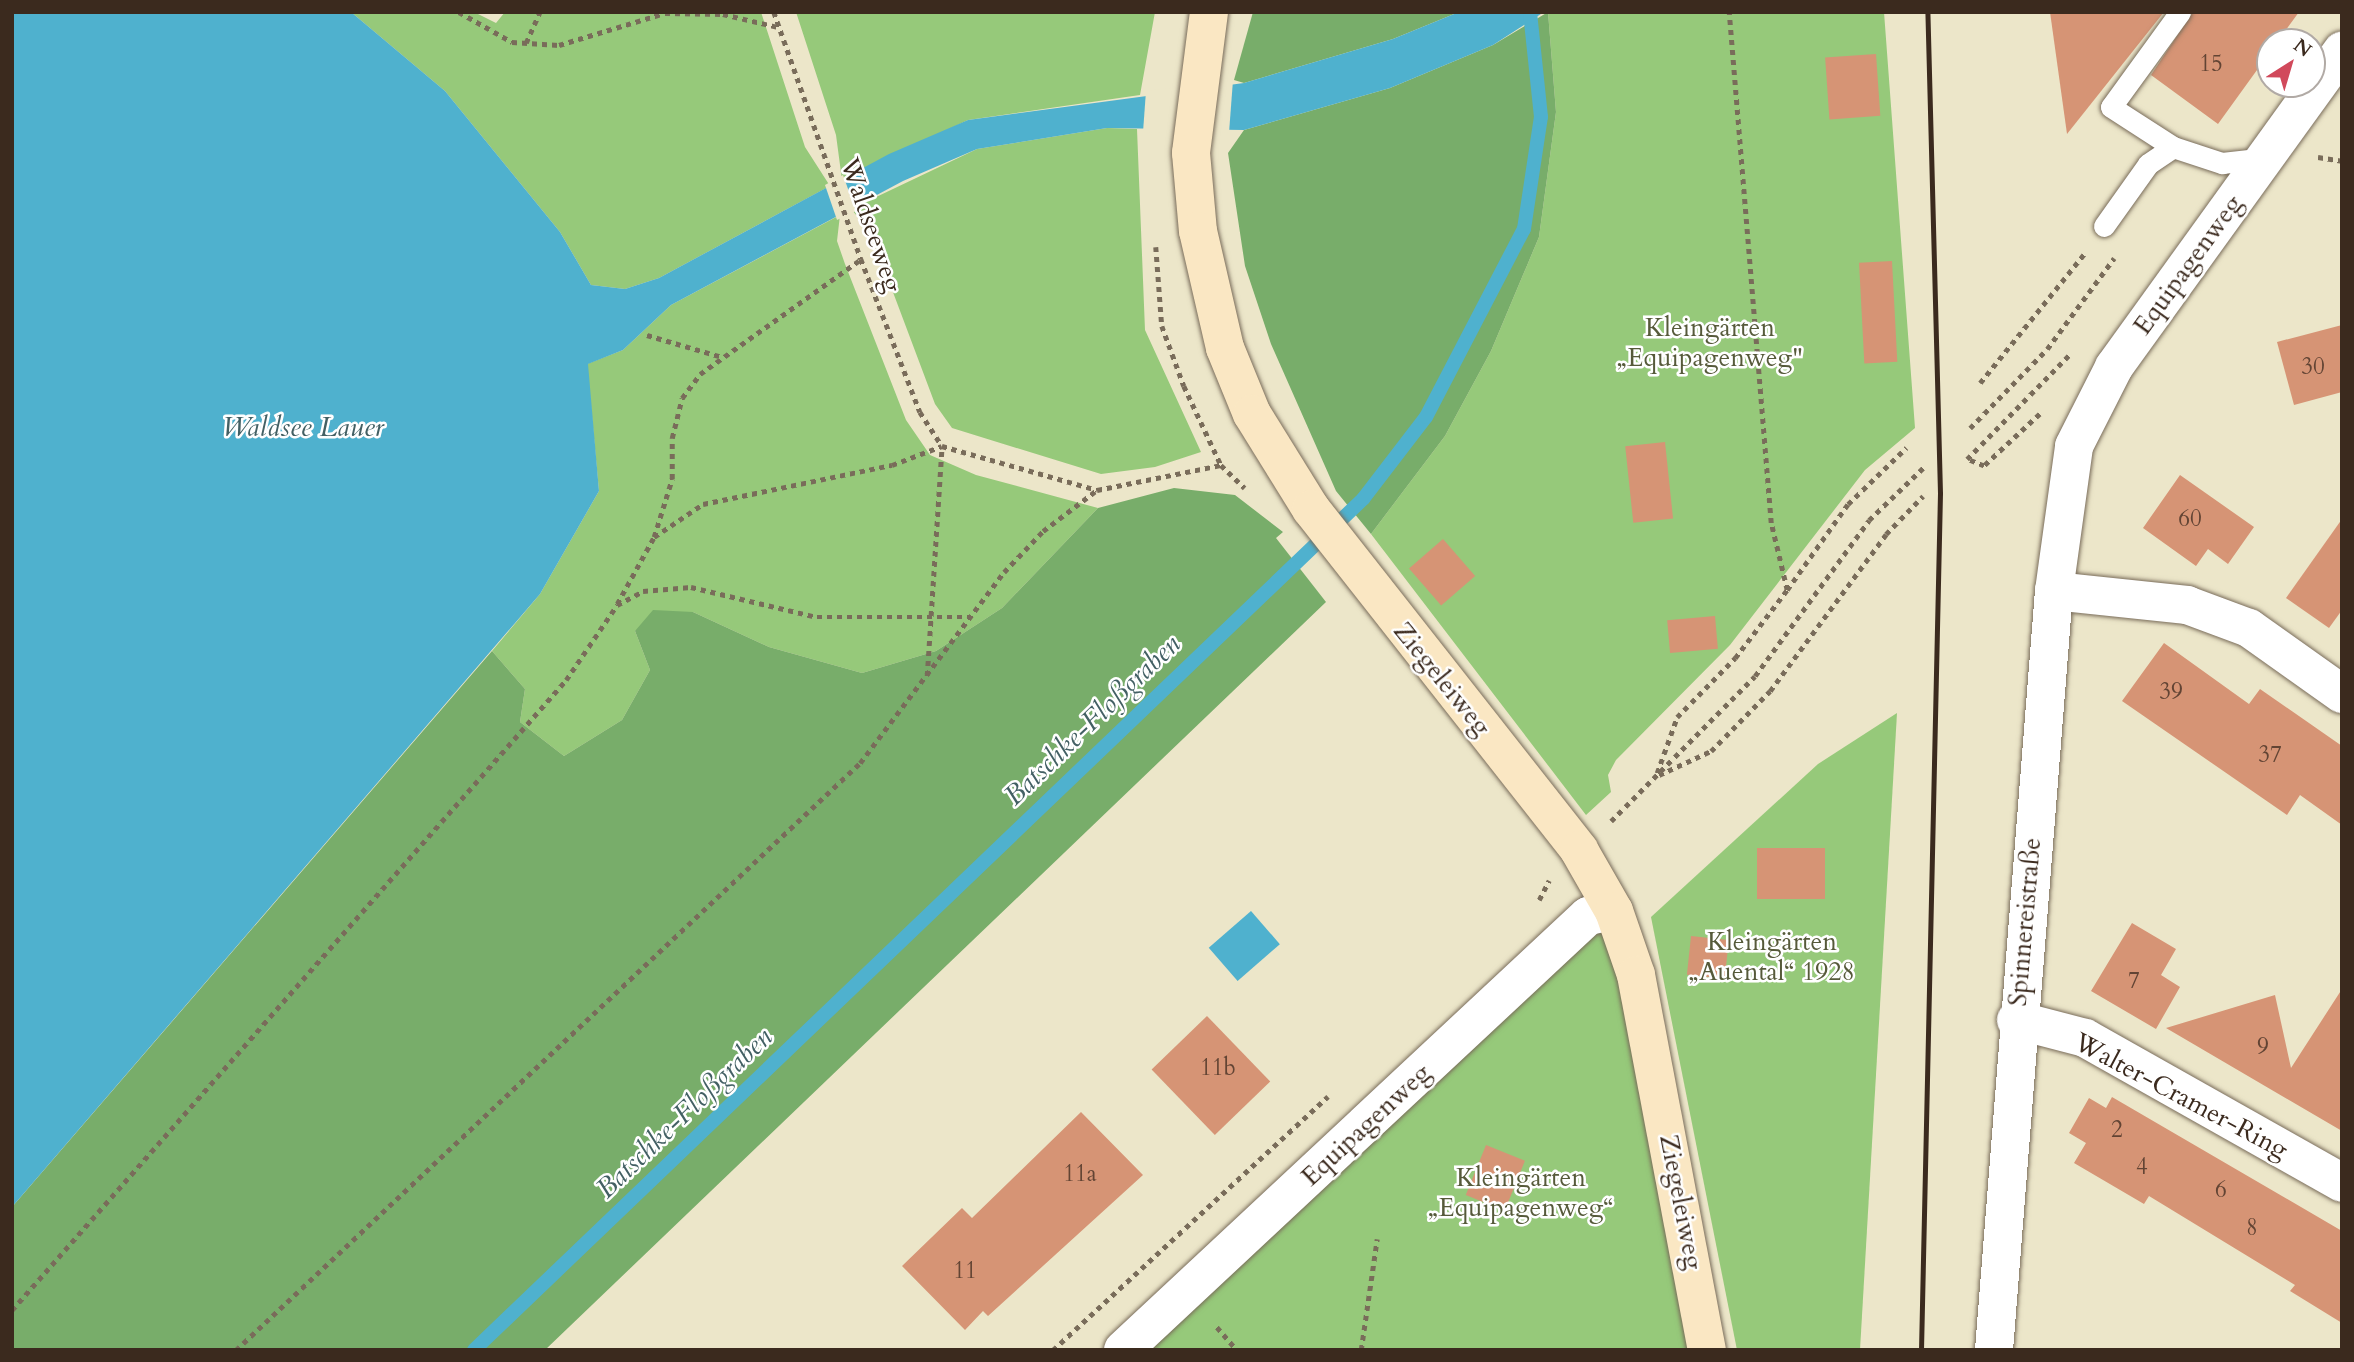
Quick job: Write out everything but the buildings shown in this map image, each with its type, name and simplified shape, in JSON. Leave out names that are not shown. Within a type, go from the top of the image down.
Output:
[{"type":"main road","name":"Ziegeleiweg","points":[[1209,12],[1197,80],[1191,153],[1198,230],[1225,348],[1252,414],[1311,509],[1344,556],[1579,850],[1614,911],[1645,1014],[1707,1350]]},
{"type":"street","name":"Equipagenweg","points":[[2063,494],[2090,404],[2342,51]]},
{"type":"street","name":"Spinnereistraße","points":[[1994,1350],[2016,1020],[2063,494]]},
{"type":"street","points":[[2054,591],[2187,605],[2249,628],[2342,694]]},
{"type":"street","name":"Equipagenweg","points":[[1123,1350],[1588,916],[1614,911]]},
{"type":"street","name":"Walter-Cramer-Ring","points":[[2016,1020],[2085,1038],[2342,1183]]},
{"type":"lane","points":[[2180,12],[2111,107],[2173,147],[2222,163],[2265,158]]},
{"type":"lane","points":[[2104,226],[2148,164],[2173,147]]},
{"type":"path","points":[[459,12],[512,42],[559,45],[665,13],[723,14],[778,27]]},
{"type":"path","points":[[526,43],[540,12]]},
{"type":"path","name":"Waldseeweg","points":[[775,12],[778,27],[821,140],[861,258],[920,412],[942,446]]},
{"type":"path","points":[[1729,12],[1772,523],[1787,590]]},
{"type":"path","points":[[1980,383],[2017,345],[2104,226]]},
{"type":"path","points":[[1970,428],[2039,358],[2120,250]]},
{"type":"path","points":[[12,1310],[566,680],[617,605],[654,537],[672,479],[672,438],[682,398],[722,357],[861,258]]},
{"type":"path","points":[[647,335],[722,357]]},
{"type":"path","points":[[2025,428],[1984,466],[1967,458],[2049,381],[2080,340]]},
{"type":"path","points":[[654,537],[703,504],[891,465],[942,446],[1097,490]]},
{"type":"path","points":[[927,676],[928,620],[942,446]]},
{"type":"path","points":[[1655,777],[1677,716],[1735,658],[1848,504],[1906,447]]},
{"type":"path","points":[[236,1350],[850,773],[970,617],[1043,531],[1097,490],[1221,465]]},
{"type":"path","points":[[1601,831],[1755,676],[1869,520],[1923,468]]},
{"type":"path","points":[[1655,777],[1711,751],[1770,691],[1886,534],[1923,496]]},
{"type":"path","points":[[617,605],[643,591],[691,587],[817,617],[928,620],[970,617]]},
{"type":"path","points":[[1533,909],[1550,876]]},
{"type":"path","points":[[1053,1350],[1331,1094]]},
{"type":"path","points":[[1361,1350],[1377,1239]]},
{"type":"path","points":[[1217,1327],[1237,1350]]},
{"type":"green space","points":[[351,12],[474,12],[496,23],[505,12],[761,12],[805,147],[830,186],[659,278],[625,289],[591,285],[560,232],[445,91]]},
{"type":"green space","points":[[796,12],[1155,12],[1140,95],[968,120],[842,180],[836,135]]},
{"type":"green space","points":[[1253,12],[1459,12],[1393,39],[1244,83],[1234,80]]},
{"type":"green space","name":"Kleingärten „Equipagenweg\"","points":[[1548,12],[1884,12],[1915,428],[1865,470],[1730,645],[1616,760],[1608,775],[1611,792],[1586,815],[1371,534],[1445,436],[1491,351],[1539,237],[1556,112]]},
{"type":"green space","points":[[1548,12],[1556,112],[1539,237],[1491,351],[1445,436],[1371,534],[1336,491],[1271,344],[1245,266],[1228,153],[1244,130],[1390,88],[1493,45]]},
{"type":"green space","points":[[1107,128],[1137,129],[1145,330],[1201,452],[1155,467],[1101,474],[952,428],[935,404],[870,231],[851,209],[977,149]]},
{"type":"green space","points":[[840,215],[837,241],[845,264],[906,420],[930,455],[976,475],[1098,508],[1002,608],[936,651],[862,673],[769,647],[693,612],[635,631],[650,670],[622,720],[564,756],[520,722],[525,689],[492,651],[540,594],[599,491],[587,364],[623,350],[671,305]]},
{"type":"green space","points":[[1174,488],[1235,495],[1283,532],[1276,538],[1326,602],[545,1350],[12,1350],[12,1207],[492,651],[525,689],[520,722],[564,756],[622,720],[650,670],[635,631],[653,610],[693,612],[769,647],[862,673],[936,651],[1002,608],[1098,508]]},
{"type":"green space","name":"Kleingärten „Auental“ 1928","points":[[1897,713],[1860,1350],[1737,1350],[1651,917],[1818,764]]},
{"type":"green space","name":"Kleingärten „Equipagenweg“","points":[[1614,911],[1707,1350],[1123,1350]]},
{"type":"water","name":"Waldsee Lauer","points":[[12,12],[351,12],[445,91],[560,232],[591,285],[625,289],[659,278],[889,154],[968,120],[1244,83],[1393,39],[1459,12],[1544,12],[1493,45],[1390,88],[1244,130],[1107,128],[977,149],[903,181],[671,305],[623,350],[588,364],[599,491],[540,594],[12,1207]]},
{"type":"water","points":[[1251,911],[1280,944],[1238,981],[1209,948]]},
{"type":"pier","points":[[1233,80],[1229,133],[1143,132],[1146,91]]},
{"type":"pier","points":[[843,175],[856,211],[837,220],[825,185]]},
{"type":"waterway","name":"Batschke‐Floßgraben","points":[[474,1350],[1363,499],[1426,417],[1524,229],[1541,117],[1530,12]]},
{"type":"railway","points":[[1921,1350],[1940,493],[1927,12]]}]
